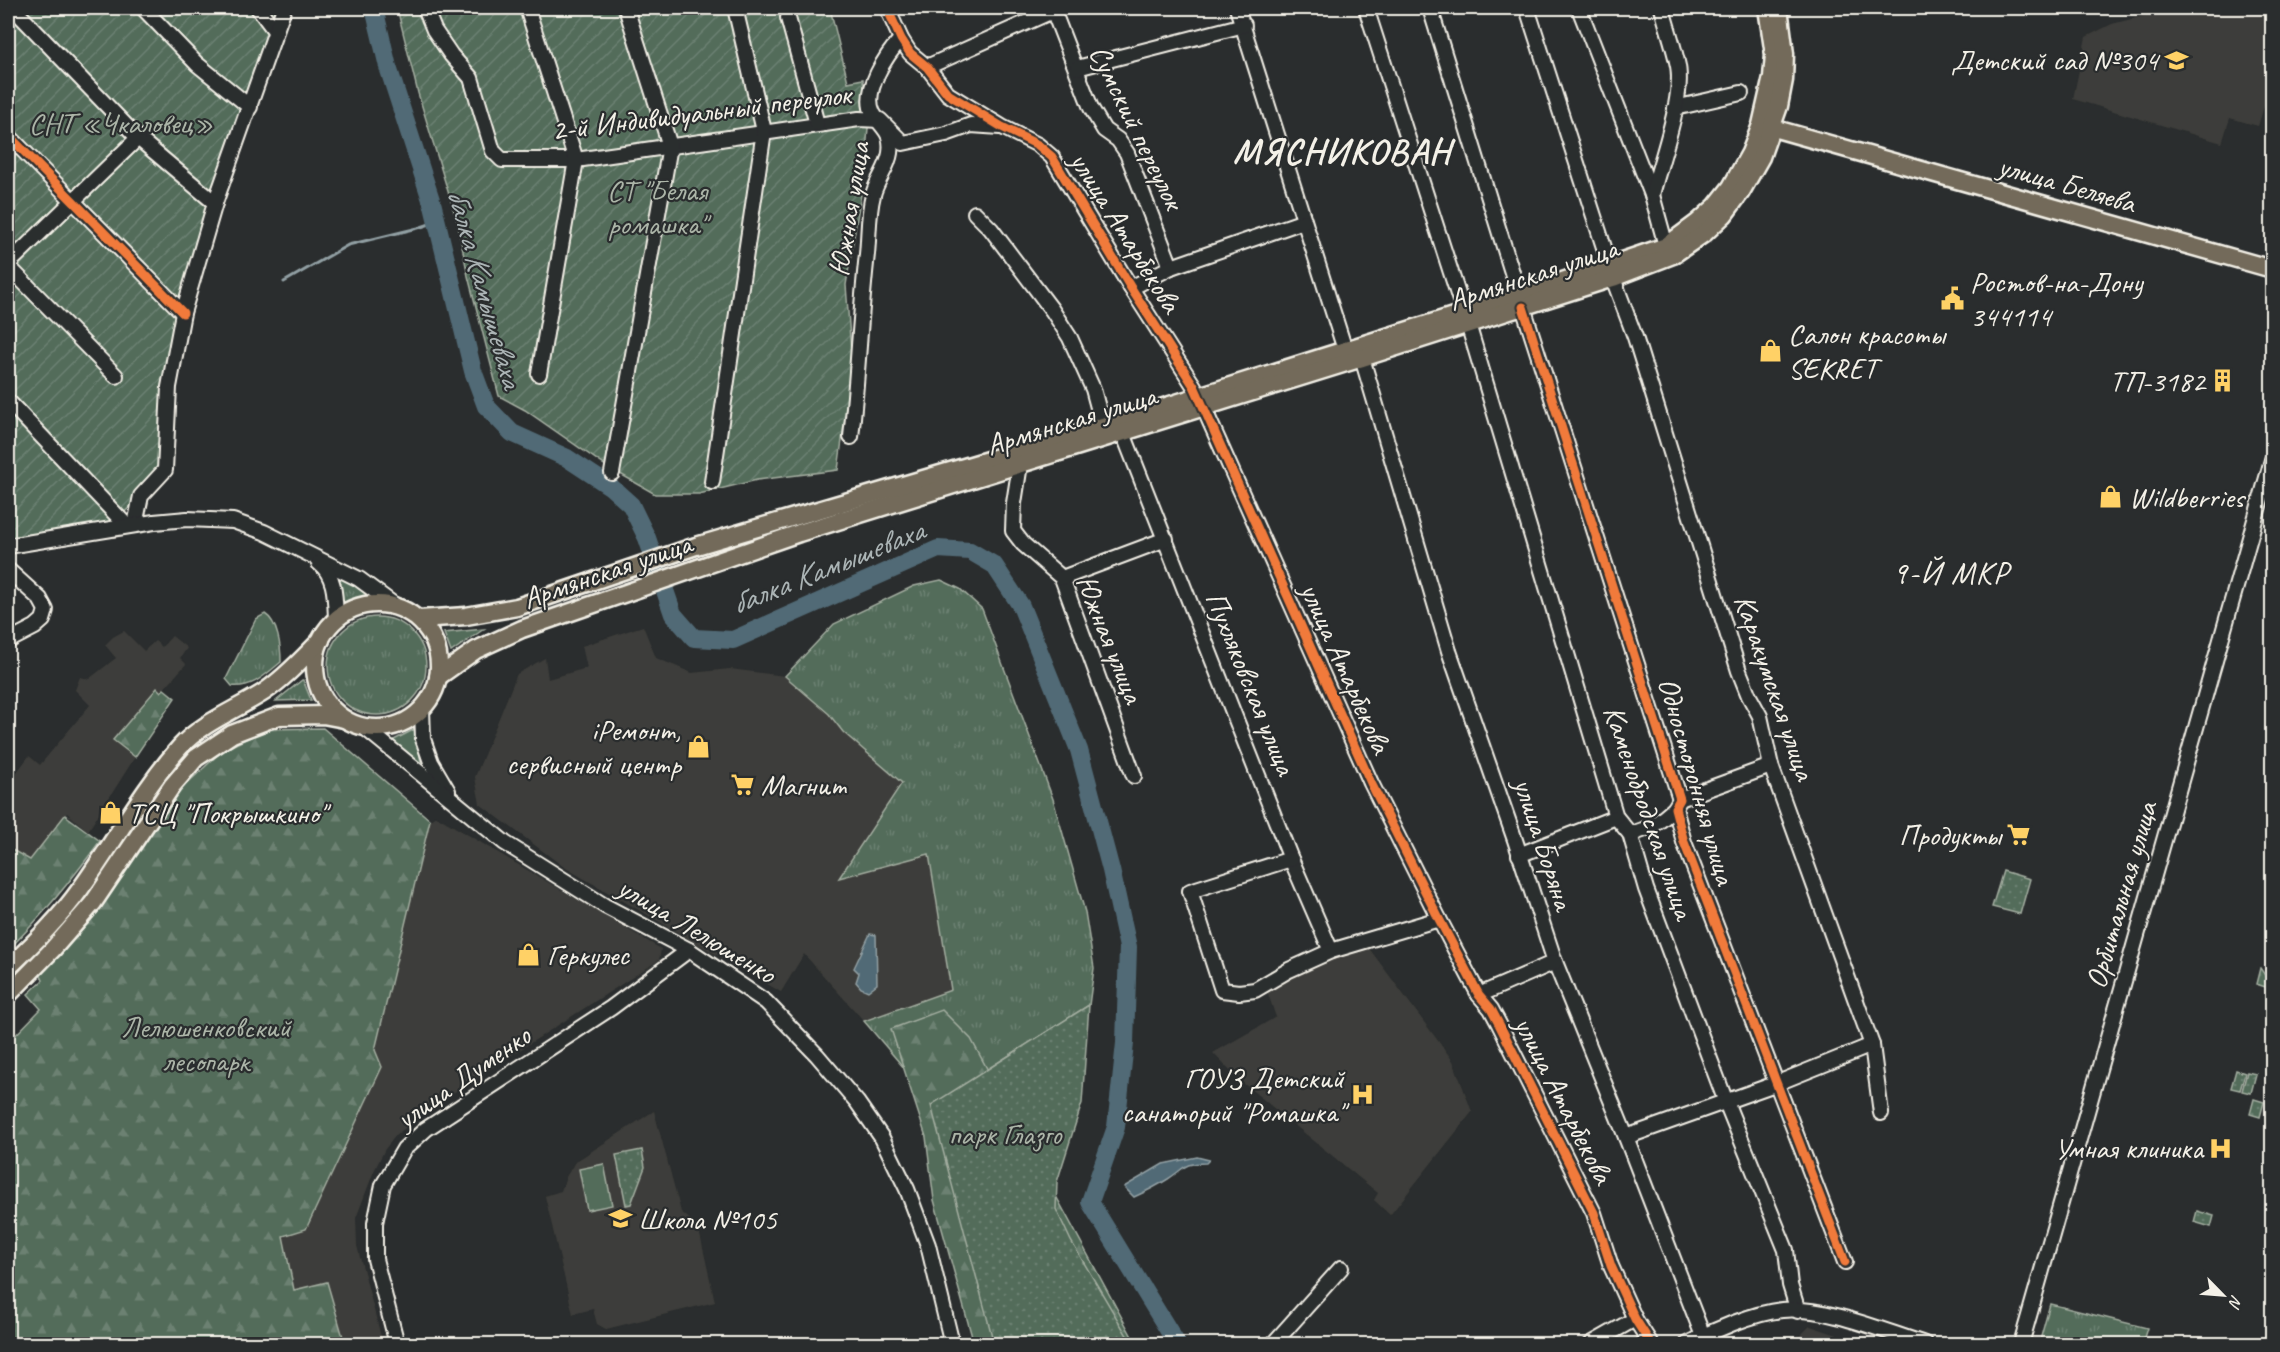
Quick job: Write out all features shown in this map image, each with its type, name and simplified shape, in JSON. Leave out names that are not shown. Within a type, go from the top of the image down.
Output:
[{"type":"main road","points":[[1736,189],[1761,157],[1767,127],[1774,55],[1767,8]]},
{"type":"main road","points":[[1767,127],[1784,80],[1785,54],[1779,8]]},
{"type":"main road","name":"улица Беляева","points":[[1767,127],[2272,268]]},
{"type":"main road","name":"Армянская улица","points":[[1611,272],[1666,246],[1736,189]]},
{"type":"main road","name":"Армянская улица","points":[[419,620],[466,616],[517,607],[696,546],[1103,426],[1362,358],[1466,319],[1611,272],[1673,255],[1705,233],[1724,215],[1736,189]]},
{"type":"main road","name":"Армянская улица","points":[[438,677],[476,650],[522,629],[799,532],[1123,433],[1200,402],[1345,351],[1466,319]]},
{"type":"main road","points":[[8,968],[42,936],[80,889],[159,772],[183,744],[221,716],[266,691],[293,669],[321,640],[336,619],[353,609],[372,604],[397,607],[419,620],[429,632],[436,645],[439,660],[434,691],[423,708],[401,723],[382,728],[364,727],[344,719],[323,715],[279,716],[232,734],[196,758],[172,786],[93,903],[8,995]]},
{"type":"main road","points":[[321,640],[315,662],[318,684],[328,704],[344,719]]},
{"type":"street","points":[[13,8],[138,138],[215,203]]},
{"type":"street","points":[[143,8],[197,64],[250,107]]},
{"type":"street","points":[[258,8],[276,32]]},
{"type":"street","points":[[131,525],[141,496],[165,470],[169,387],[183,314],[215,203],[284,8]]},
{"type":"street","name":"2-й Индивидуальный переулок","points":[[425,8],[434,30],[471,78],[493,151],[502,160],[576,160],[764,131],[860,119],[880,120],[903,143],[946,134],[971,125],[1002,127]]},
{"type":"street","points":[[527,8],[576,160],[539,374]]},
{"type":"street","points":[[612,472],[670,146],[626,8]]},
{"type":"street","points":[[712,482],[764,131],[735,8]]},
{"type":"street","points":[[887,8],[910,53],[927,67],[1056,9]]},
{"type":"street","points":[[1237,8],[1345,351]]},
{"type":"street","name":"Каменобродская улица","points":[[1366,8],[1466,319],[1616,817],[1630,834],[1646,889],[1726,1102],[1785,1250],[1790,1285],[1798,1311]]},
{"type":"street","name":"Односторонняя улица","points":[[1430,8],[1678,804],[1684,842],[1845,1262]]},
{"type":"street","name":"Каракумская улица","points":[[1527,8],[1611,272],[1635,338],[1739,670],[1760,716],[1771,765],[1872,1045],[1881,1113]]},
{"type":"street","points":[[1579,8],[1652,195],[1666,246]]},
{"type":"street","points":[[1652,195],[1675,108],[1678,68],[1662,8]]},
{"type":"street","name":"Сумский переулок","points":[[1056,9],[1091,108],[1104,130],[1118,140],[1126,153],[1171,267]]},
{"type":"street","points":[[788,18],[817,124]]},
{"type":"street","points":[[1077,68],[1244,25]]},
{"type":"street","name":"Южная улица","points":[[850,437],[859,366],[863,287],[873,194],[890,155],[891,140],[888,130],[873,112],[871,102],[874,84],[884,58],[901,39]]},
{"type":"street","name":"улица Атарбекова","points":[[927,67],[948,94],[1002,127],[1038,145],[1052,157],[1131,288],[1189,376],[1371,783],[1438,919],[1479,995],[1491,1009],[1499,1024],[1594,1213],[1611,1266],[1635,1319],[1652,1344]]},
{"type":"street","points":[[1675,108],[1741,93]]},
{"type":"street","points":[[8,135],[183,314]]},
{"type":"street","points":[[116,376],[8,265],[138,138]]},
{"type":"street","points":[[975,213],[991,230],[1052,310],[1070,338],[1093,389],[1103,426]]},
{"type":"street","points":[[1131,288],[1171,267],[1304,221]]},
{"type":"street","name":"улица Боряна","points":[[1362,358],[1449,651],[1554,962],[1626,1137],[1703,1336]]},
{"type":"street","points":[[8,401],[131,525]]},
{"type":"street","name":"Пухляковская улица","points":[[1123,433],[1292,859],[1331,951]]},
{"type":"street","name":"Орбитальная улица","points":[[2021,1344],[2272,460]]},
{"type":"street","name":"Южная улица","points":[[1017,465],[1019,471],[1013,531],[1023,544],[1062,578],[1134,776]]},
{"type":"street","points":[[8,546],[131,525],[187,519],[232,521],[264,532],[359,579],[397,607]]},
{"type":"street","points":[[1062,578],[1166,539]]},
{"type":"street","points":[[303,551],[327,569],[334,594],[336,619]]},
{"type":"street","points":[[8,570],[40,599],[46,610],[44,620],[8,641]]},
{"type":"street","points":[[423,708],[423,739],[431,762],[452,798]]},
{"type":"street","name":"улица Лелюшенко","points":[[364,727],[505,843],[546,871],[605,906],[689,950],[766,1002],[817,1055],[857,1102],[882,1138],[920,1220],[952,1344]]},
{"type":"street","points":[[1630,834],[1659,824],[1678,804],[1771,765]]},
{"type":"street","points":[[1519,855],[1616,817]]},
{"type":"street","points":[[1292,859],[1190,891],[1222,990],[1239,992],[1255,990],[1289,970],[1331,951],[1438,919]]},
{"type":"street","name":"улица Думенко","points":[[397,1344],[375,1259],[375,1223],[383,1185],[404,1149],[426,1129],[611,1008],[689,950]]},
{"type":"street","points":[[1479,995],[1554,962]]},
{"type":"street","points":[[1626,1137],[1775,1084],[1872,1045]]},
{"type":"street","points":[[1273,1344],[1341,1268]]},
{"type":"street","points":[[1687,1344],[1743,1320],[1782,1310],[1824,1312],[1924,1344]]},
{"type":"street","points":[[1591,1344],[1635,1319]]},
{"type":"shaded area","name":"Детский сад №304","points":[[2175,8],[2272,8],[2272,80],[2258,126],[2230,118],[2222,143],[2073,99],[2086,37],[2112,24]]},
{"type":"shaded area","points":[[643,626],[656,658],[692,673],[730,669],[785,676],[829,714],[843,732],[902,783],[840,878],[929,853],[951,990],[864,1021],[804,954],[781,992],[564,867],[480,804],[475,777],[517,674],[545,658],[548,679],[587,668],[582,646]]},
{"type":"shaded area","points":[[124,631],[144,651],[155,641],[162,647],[172,636],[187,648],[180,658],[186,664],[161,692],[157,688],[113,740],[135,757],[88,831],[67,813],[30,860],[8,847],[8,784],[29,756],[40,765],[90,705],[75,690],[80,677],[89,679],[116,658],[105,645]]},
{"type":"shaded area","name":"Геркулес","points":[[436,816],[661,949],[659,960],[439,1102],[396,1135],[385,1149],[374,1171],[356,1218],[357,1246],[383,1344],[345,1344],[327,1282],[294,1290],[283,1236],[306,1228],[381,1068],[375,1050],[430,820]]},
{"type":"shaded area","name":"ГОУЗ Детский санаторий \"Ромашка\"","points":[[1368,947],[1453,1061],[1472,1112],[1390,1215],[1374,1200],[1378,1193],[1237,1078],[1213,1053],[1276,1017],[1266,988],[1277,979]]},
{"type":"shaded area","name":"Школа №105","points":[[654,1111],[681,1212],[698,1226],[715,1302],[606,1329],[597,1324],[593,1309],[573,1314],[545,1196],[561,1191],[575,1162]]},
{"type":"shaded area","points":[[1810,1326],[1867,1344],[1797,1344],[1799,1337]]},
{"type":"green space","name":"СНТ «Чкаловец»","points":[[8,8],[284,8],[177,319],[161,475],[116,521],[13,548],[8,547]]},
{"type":"green space","name":"СТ \"Белая ромашка\"","points":[[397,8],[830,8],[848,82],[863,79],[868,128],[864,176],[846,285],[852,365],[838,470],[757,480],[699,494],[655,494],[603,464],[525,410],[499,396],[468,276],[457,221],[418,93]]},
{"type":"green space","points":[[331,566],[375,594],[341,608]]},
{"type":"green space","points":[[941,580],[960,589],[982,609],[1053,799],[1085,912],[1094,968],[1089,1005],[934,1103],[864,1021],[951,990],[929,854],[839,878],[902,783],[843,732],[829,714],[785,676],[834,624],[914,586]]},
{"type":"green space","points":[[265,614],[276,629],[281,662],[253,683],[232,686],[226,679],[256,619]]},
{"type":"green space","points":[[377,617],[396,621],[411,632],[422,647],[426,666],[422,685],[411,700],[396,711],[377,715],[358,711],[343,700],[332,685],[328,666],[332,647],[343,632],[358,621]]},
{"type":"green space","points":[[484,629],[451,652],[444,633]]},
{"type":"green space","points":[[302,680],[311,700],[276,701]]},
{"type":"green space","points":[[157,688],[161,692],[164,689],[175,698],[135,757],[113,740]]},
{"type":"green space","name":"Лелюшенковский лесопарк","points":[[323,728],[430,820],[375,1050],[382,1067],[306,1229],[283,1236],[294,1290],[327,1282],[345,1344],[8,1344],[8,1043],[41,1009],[28,994],[43,980],[40,974],[76,936],[179,791],[223,750],[267,729]]},
{"type":"green space","points":[[415,729],[422,768],[392,741]]},
{"type":"green space","points":[[65,815],[100,841],[56,897],[8,950],[9,848],[30,860]]},
{"type":"green space","points":[[2003,871],[2030,879],[2020,914],[1992,907]]},
{"type":"green space","points":[[2260,968],[2272,985],[2272,989],[2256,984]]},
{"type":"green space","name":"парк Глазго","points":[[1089,1005],[1082,1103],[1057,1182],[1056,1209],[1071,1241],[1132,1344],[994,1344],[931,1105]]},
{"type":"green space","name":"парк Глазго","points":[[942,1010],[971,1039],[1136,1344],[974,1344],[934,1200],[926,1137],[891,1029]]},
{"type":"green space","points":[[2236,1070],[2245,1073],[2240,1090],[2231,1088]]},
{"type":"green space","points":[[2247,1072],[2256,1074],[2251,1093],[2242,1091]]},
{"type":"green space","points":[[2254,1099],[2264,1102],[2260,1117],[2250,1114]]},
{"type":"green space","points":[[642,1150],[645,1167],[631,1204],[626,1205],[616,1155]]},
{"type":"green space","points":[[604,1164],[612,1205],[587,1210],[579,1169]]},
{"type":"green space","points":[[2197,1211],[2214,1216],[2211,1227],[2194,1222]]},
{"type":"green space","points":[[2050,1304],[2147,1328],[2142,1344],[2039,1344]]},
{"type":"water","points":[[870,934],[876,935],[877,984],[868,991],[856,982],[859,973],[854,968]]},
{"type":"water","points":[[1197,1157],[1209,1160],[1206,1163],[1185,1167],[1164,1182],[1134,1197],[1124,1187],[1163,1164]]},
{"type":"waterway","name":"балка Камышеваха","points":[[374,8],[388,67],[433,206],[473,371],[486,406],[512,433],[567,458],[611,487],[631,505],[647,538],[673,614],[694,638],[733,640],[938,549],[970,551],[994,565],[1021,606],[1079,750],[1111,870],[1128,947],[1125,1043],[1116,1127],[1090,1202],[1177,1344]]},
{"type":"waterway","points":[[284,282],[348,245],[436,222]]},
{"type":"cycle path","points":[[887,8],[910,53],[927,67],[948,94],[1002,127],[1038,145],[1052,157],[1131,288],[1194,386],[1371,783],[1479,995],[1491,1009],[1499,1024],[1594,1213],[1611,1266],[1635,1319],[1651,1344]]},
{"type":"cycle path","points":[[8,135],[183,313]]},
{"type":"cycle path","points":[[1523,307],[1680,799],[1675,808],[1684,842],[1845,1262]]},
{"type":"place","name":"Детский сад №304","points":[[2176,60]]},
{"type":"place","name":"Ростов-на-Дону 344114","points":[[1952,299]]},
{"type":"place","name":"Салон красоты SEKRET","points":[[1770,351]]},
{"type":"place","name":"ТП-3182","points":[[2223,381]]},
{"type":"place","name":"Wildberries","points":[[2111,497]]},
{"type":"place","name":"iРемонт, сервисный центр","points":[[699,747]]},
{"type":"place","name":"Магнит","points":[[743,785]]},
{"type":"place","name":"ТСЦ \"Покрышкино\"","points":[[110,813]]},
{"type":"place","name":"Продукты","points":[[2019,835]]},
{"type":"place","name":"Геркулес","points":[[529,955]]},
{"type":"place","name":"ГОУЗ Детский санаторий \"Ромашка\"","points":[[1362,1095]]},
{"type":"place","name":"Умная клиника","points":[[2221,1148]]},
{"type":"place","name":"Школа №105","points":[[620,1219]]},
{"type":"district","name":"МЯСНИКОВАН","points":[[1342,151]]},
{"type":"district","name":"9-Й МКР","points":[[1951,572]]}]
